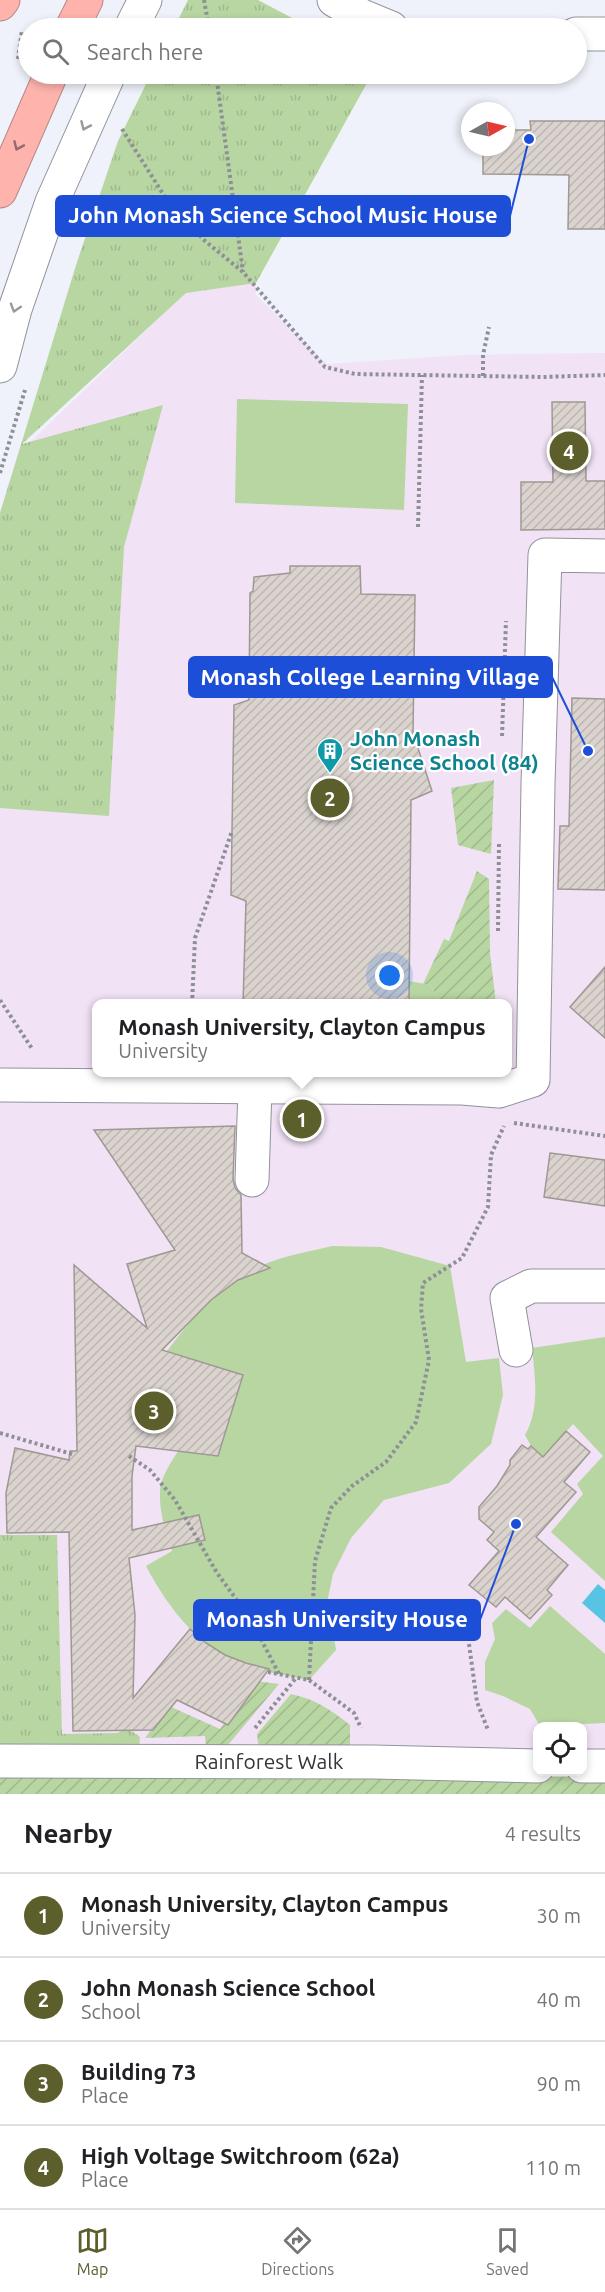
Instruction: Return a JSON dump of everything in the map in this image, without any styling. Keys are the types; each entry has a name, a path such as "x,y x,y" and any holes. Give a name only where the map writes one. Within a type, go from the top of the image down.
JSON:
{"highway":[{"path":"77,18 86,0"},
{"path":"0,191 47,84"}],"street":[{"path":"136,18 145,0"},
{"path":"334,0 367,18"},
{"path":"587,34 605,34"},
{"path":"0,366 15,309 52,202 105,84"},
{"path":"0,1085 462,1088 499,1091 533,1080 537,784 545,555 605,556"},
{"path":"252,1180 255,1088"},
{"path":"516,1350 507,1298 531,1286 605,1286"},
{"name":"Rainforest Walk","path":"0,1761 374,1762 533,1766"},
{"path":"587,1766 605,1766"}],"path":[{"path":"204,0 207,18"},
{"path":"9,8 18,61"},
{"path":"217,84 243,272"},
{"path":"119,124 170,205 205,241 243,272 325,367 355,374 605,375"},
{"path":"483,376 483,355 489,327"},
{"path":"418,527 422,375"},
{"path":"192,999 195,938 232,831"},
{"path":"0,1000 37,1056"},
{"path":"309,1680 315,1561 331,1508 352,1486 386,1462 416,1422 429,1360 421,1309 423,1282 462,1258 488,1207 491,1155 506,1122 605,1136"},
{"path":"0,1433 72,1454"},
{"path":"129,1456 150,1470 175,1500 217,1573 250,1618 279,1674"},
{"path":"469,1644 477,1701 488,1726 489,1765"},
{"path":"268,1672 309,1680 354,1713 374,1762"},
{"path":"227,1762 296,1678"}],"shaded area":[{"path":"256,283 256,295 327,364 463,355 605,353 605,1794 0,1794 0,512 18,454 185,293"}],"green space":[{"path":"188,0 258,0 292,18 179,18"},
{"path":"146,84 366,84 256,283 186,293 22,444 163,405 124,547 109,816 0,808 0,513 77,262 118,141"},
{"path":"237,399 408,404 404,510 235,503"},
{"path":"494,780 491,854 458,845 451,788"},
{"path":"477,871 489,879 490,953 496,999 439,999 430,985 423,984 444,939 449,941"},
{"path":"409,981 430,985 439,999 409,999"},
{"path":"332,1246 381,1247 450,1266 466,1362 499,1358 503,1395 491,1444 449,1483 384,1500 351,1538 333,1574 328,1598 336,1650 309,1680 268,1672 269,1669 230,1657 212,1647 189,1627 169,1604 146,1566 172,1551 163,1522 160,1500 163,1479 170,1464 194,1431 242,1375 167,1351 201,1310 241,1277 280,1259"},
{"path":"605,1337 605,1581 551,1532 583,1494 577,1484 603,1456 573,1424 543,1457 531,1446 525,1435 535,1404 532,1348"},
{"path":"0,1535 57,1535 62,1734 118,1733 126,1727 140,1737 139,1749 0,1748"},
{"path":"550,1606 605,1654 605,1723 538,1722 530,1709 485,1690 485,1662 495,1639 492,1623 506,1609 530,1628"},
{"path":"256,1681 279,1684 227,1746 206,1747 205,1736 145,1738 169,1706 220,1729"},
{"path":"291,1694 322,1706 350,1725 350,1752 259,1752 257,1734"},
{"path":"0,1775 605,1777 605,1794 0,1794"}],"water":[{"path":"598,1584 605,1590 605,1623 582,1603"}],"building":[{"path":"530,121 605,121 605,229 568,229 569,175 483,174 483,156 515,156 515,130 531,130"},
{"path":"552,402 585,402 586,481 605,481 605,529 521,530 521,482 553,482"},
{"name":"John Monash Science School (84)","path":"290,566 360,566 361,594 415,595 413,733 432,791 411,800 409,999 243,999 246,901 231,895 234,705 249,700 250,593 253,591 254,577 290,573"},
{"path":"572,698 605,699 605,890 558,889 560,826 569,826"},
{"path":"605,967 605,1038 570,1007"},
{"path":"235,1126 233,1179 235,1188 241,1195 242,1253 270,1268 238,1280 211,1300 162,1350 243,1375 218,1456 136,1446 132,1476 132,1530 199,1515 205,1540 129,1558 135,1615 133,1698 190,1629 225,1655 269,1669 228,1725 177,1700 153,1730 73,1731 69,1532 7,1533 6,1493 15,1448 69,1460 70,1451 77,1451 74,1265 147,1328 127,1264 175,1250 94,1130"},
{"path":"550,1153 605,1160 605,1206 544,1197"},
{"path":"566,1431 590,1452 564,1482 576,1492 536,1537 568,1565 547,1590 552,1595 530,1619 505,1597 496,1607 469,1585 499,1551 487,1540 494,1532 479,1519 479,1507 497,1486 510,1465 510,1460 522,1445 528,1449 531,1446 543,1457"}],"place":[{"name":"John Monash Science School Music House","path":"529,139"},
{"name":"High Voltage Switchroom (62a)","path":"569,451"},
{"name":"Monash College Learning Village","path":"588,751"},
{"name":"John Monash Science School (84)","path":"330,774"},
{"name":"John Monash Science School","path":"330,798"},
{"name":"Monash University, Clayton Campus","path":"302,1119"},
{"name":"Building 73","path":"154,1411"},
{"name":"Monash University House","path":"516,1524"}]}
